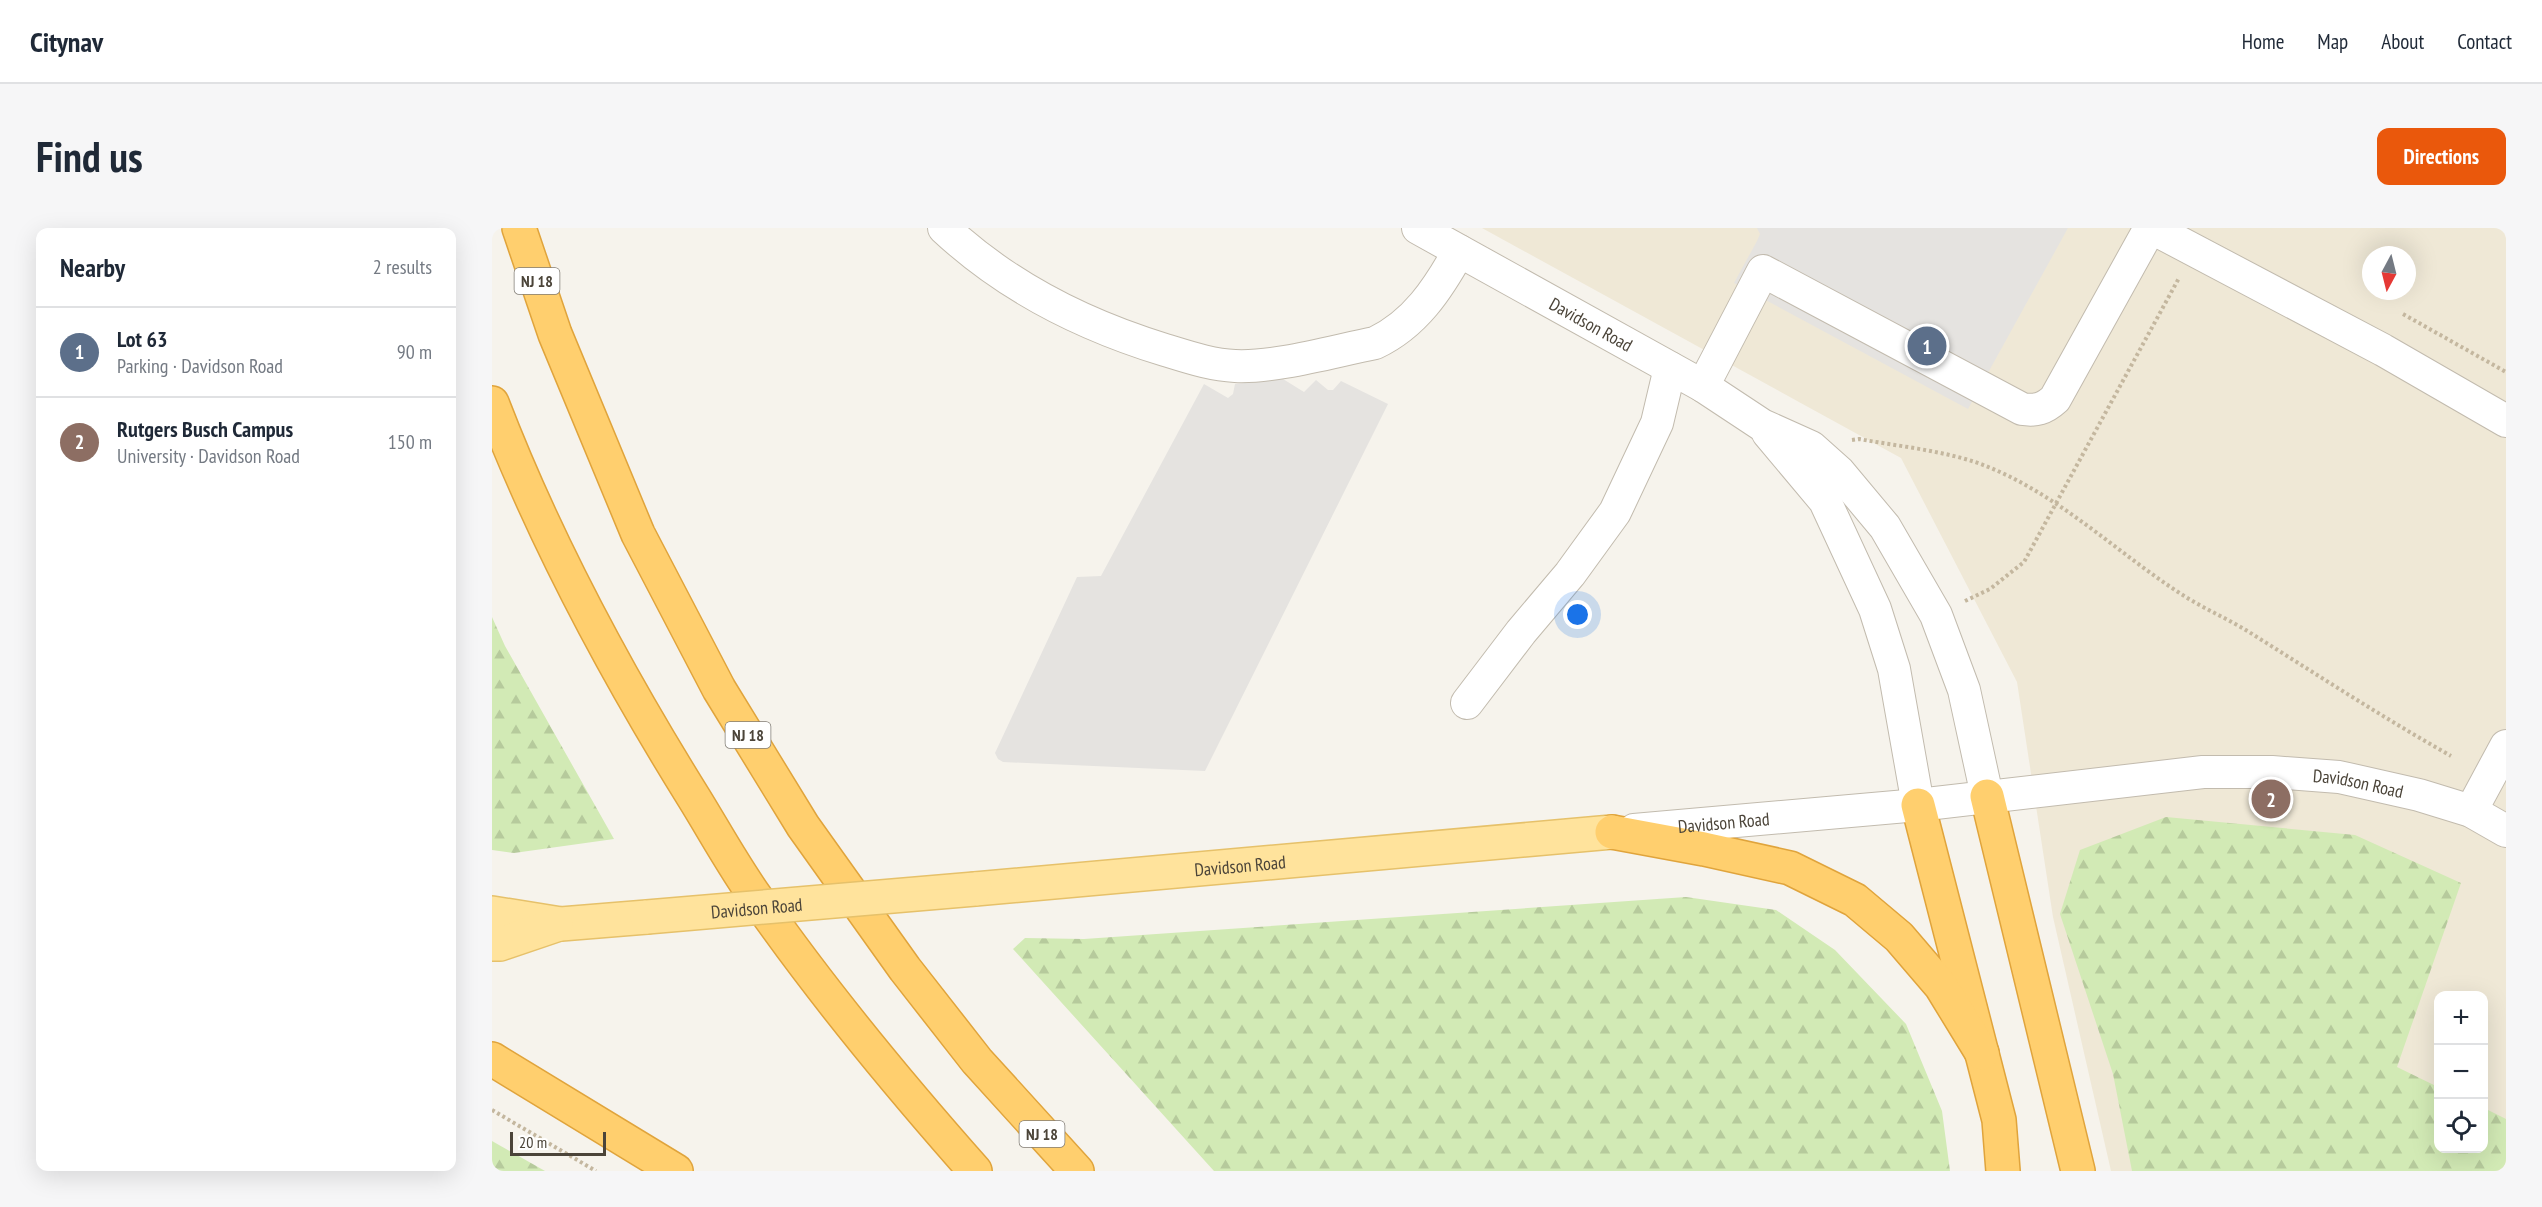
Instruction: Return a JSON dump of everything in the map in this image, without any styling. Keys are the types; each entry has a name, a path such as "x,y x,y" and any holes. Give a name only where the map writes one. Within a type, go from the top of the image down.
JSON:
{"highway":[{"name":"NJ 18","path":"519,228 555,334 638,534 720,689 803,825 844,886 940,1015 1077,1171"},
{"path":"492,403 549,538 638,708 756,898 855,1031 907,1095 975,1171"},
{"path":"1987,796 2078,1171"},
{"path":"1918,805 1999,1120 2003,1171"},
{"path":"1612,832 1790,868 1855,900 1899,937 1941,986 1982,1053"},
{"path":"492,1059 676,1171"},
{"path":"1009,1095 1100,1171"}],"main road":[{"name":"Davidson Road","path":"492,914 561,924 1612,832"},
{"name":"Davidson Road","path":"492,944 501,944 561,924"}],"street":[{"path":"944,228 965,248 1026,290 1070,315 1119,336 1206,363 1236,366 1270,363 1375,343 1392,335 1407,323 1438,289 1459,251"},
{"name":"Davidson Road","path":"1418,228 1703,386 1762,425 1811,447 1839,472 1885,528 1936,615 1964,690 1987,796"},
{"path":"1703,386 1762,271 2022,409 2034,411 2046,407 2055,399 2151,228 2383,350 2506,421"},
{"path":"1467,703 1521,632 1570,574 1615,512 1657,423 1670,368"},
{"name":"Davidson Road","path":"1762,425 1825,501 1875,609 1894,669 1918,805"},
{"path":"2471,811 2506,747"},
{"name":"Davidson Road","path":"1612,832 1918,805 2204,772 2272,772 2339,777 2419,795 2471,811 2506,831"}],"path":[{"path":"1959,604 1990,589 2024,562 2194,249"},
{"path":"2403,314 2506,372"},
{"path":"1842,442 1859,439 1975,462 2007,476 2055,504 2189,599 2247,631 2373,711 2451,756"},
{"path":"492,1110 596,1171"}],"shaded area":[{"path":"1482,228 2506,228 2506,1171 2111,1171 2053,917 2017,682 1901,458"},
{"path":"1757,228 2068,228 1968,409 1734,283 1760,234"},
{"path":"1283,379 1304,392 1316,380 1328,390 1333,390 1341,381 1388,404 1205,771 1003,762 998,759 995,753 1077,577 1101,576 1204,384 1228,398 1233,394 1235,384"}],"green space":[{"path":"492,617 505,646 614,839 514,853 492,850"},
{"path":"2166,817 2355,835 2461,883 2397,1067 2434,1085 2434,1153 2488,1153 2488,1110 2506,1119 2506,1171 2132,1171 2113,1074 2060,914 2080,850"},
{"path":"1686,897 1776,910 1835,950 1906,1024 1942,1111 1950,1171 1214,1171 1013,949 1025,938 1084,939"},
{"path":"492,1141 545,1171 492,1171"}],"place":[{"name":"Lot 63","path":"1927,346"},
{"name":"Rutgers Busch Campus","path":"2271,799"}]}
